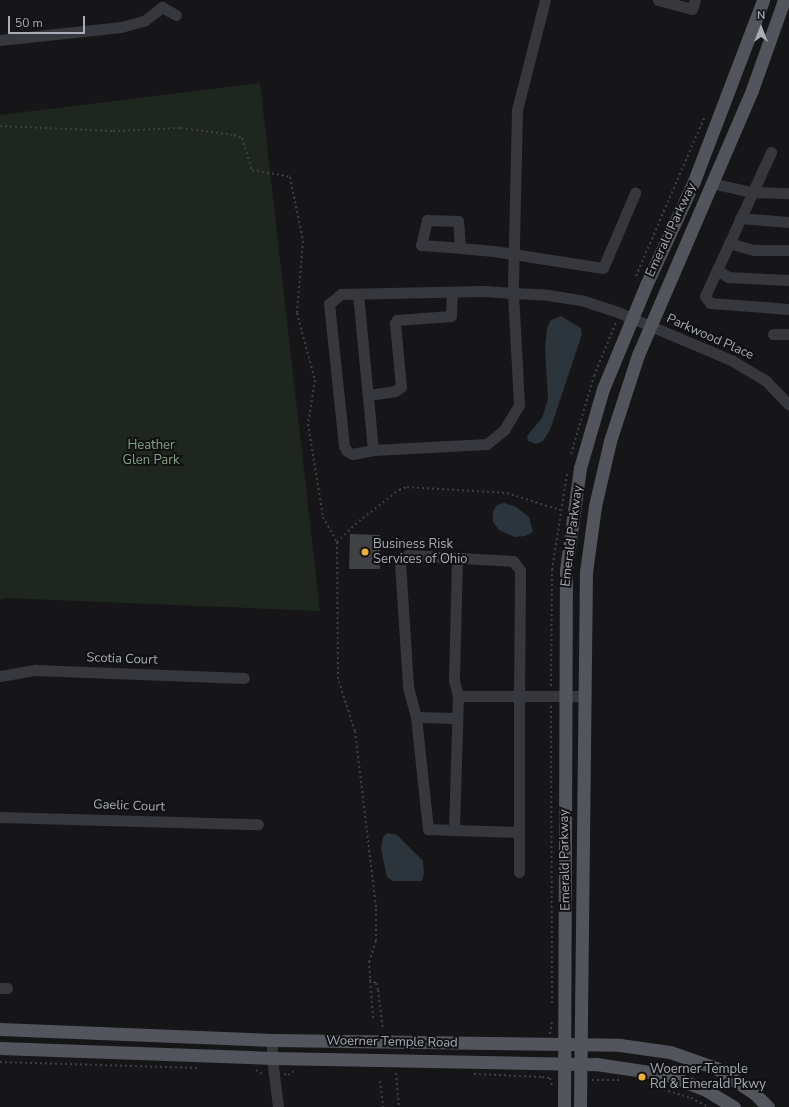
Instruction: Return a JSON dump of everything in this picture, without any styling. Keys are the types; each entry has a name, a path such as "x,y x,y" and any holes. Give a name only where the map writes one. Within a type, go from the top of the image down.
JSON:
{"main road":[{"name":"Emerald Parkway","path":"564,1107 563,696 566,570 579,474 604,389 632,318 694,181 763,0"},
{"name":"Emerald Parkway","path":"580,1107 586,572 592,522 610,441 650,325 752,90 784,0"},
{"name":"Woerner Temple Road","path":"0,1029 272,1040 620,1045 670,1052 716,1068 754,1093 768,1107"},
{"name":"Woerner Temple Road","path":"0,1048 272,1058 565,1063 618,1066 664,1074 704,1089 734,1107"}],"street":[{"path":"358,294 373,450 487,444 504,430 519,405 513,293 517,110 545,0"},
{"path":"658,0 692,9 695,0"},
{"path":"0,40 121,27 144,22 164,3 176,15"},
{"path":"771,152 706,296 710,303 789,309"},
{"path":"711,183 752,192 789,193"},
{"path":"460,248 603,268 635,193"},
{"path":"740,218 789,222"},
{"path":"729,243 754,250 789,250"},
{"path":"717,270 728,277 789,280"},
{"path":"368,395 395,391 400,387 395,322 397,320 451,316 452,292"},
{"name":"Parkwood Place","path":"373,450 352,454 344,446 329,304 341,294 452,292 513,293 584,300 650,325 751,370 781,394 789,405"},
{"path":"773,334 789,334"},
{"path":"519,832 428,829 416,717 408,688 400,562 408,555 513,561 520,570 519,872"},
{"path":"454,830 458,696 454,680 457,558"},
{"name":"Scotia Court","path":"0,676 35,670 244,678"},
{"path":"458,696 584,696"},
{"path":"416,717 457,718"},
{"name":"Gaelic Court","path":"0,817 258,824"},
{"path":"272,1040 272,1058 278,1107"}],"path":[{"path":"0,126 120,131 181,128 234,134 242,138 252,170 290,177 303,241 297,313 315,380 308,424 323,517 337,542 338,679 355,731 376,907 376,933 369,962 369,980 373,1018"},
{"path":"337,542 359,521 399,490 407,487 507,493 560,510"},
{"path":"369,980 376,983 383,1029"},
{"path":"0,1062 204,1068"},
{"path":"250,1069 257,1070 262,1075 268,1072"},
{"path":"282,1073 288,1075 297,1070"},
{"path":"388,1072 404,1073"},
{"path":"396,1073 399,1107"},
{"path":"472,1074 550,1078 552,1093"},
{"path":"597,1080 622,1080"},
{"path":"380,1081 383,1107"},
{"path":"642,1083 664,1088 708,1107"}],"green space":[{"name":"Heather Glen Park","path":"260,83 320,611 4,598 0,600 0,115"}],"shaded area":[{"path":"561,316 581,328 582,334 550,430 543,441 536,444 528,441 527,436 542,418 548,399 545,348 547,328 551,320"},
{"path":"504,503 516,507 529,517 533,532 525,536 515,537 499,530 493,522 493,511 497,505"},
{"path":"387,833 397,835 423,861 424,873 422,881 393,881 387,877 381,849 383,837"}],"building":[{"name":"Business Risk Services of Ohio","path":"350,534 380,535 380,569 349,569"}],"place":[{"name":"Business Risk Services of Ohio","path":"365,552"},
{"name":"Woerner Temple Rd & Emerald Pkwy","path":"642,1077"}]}
